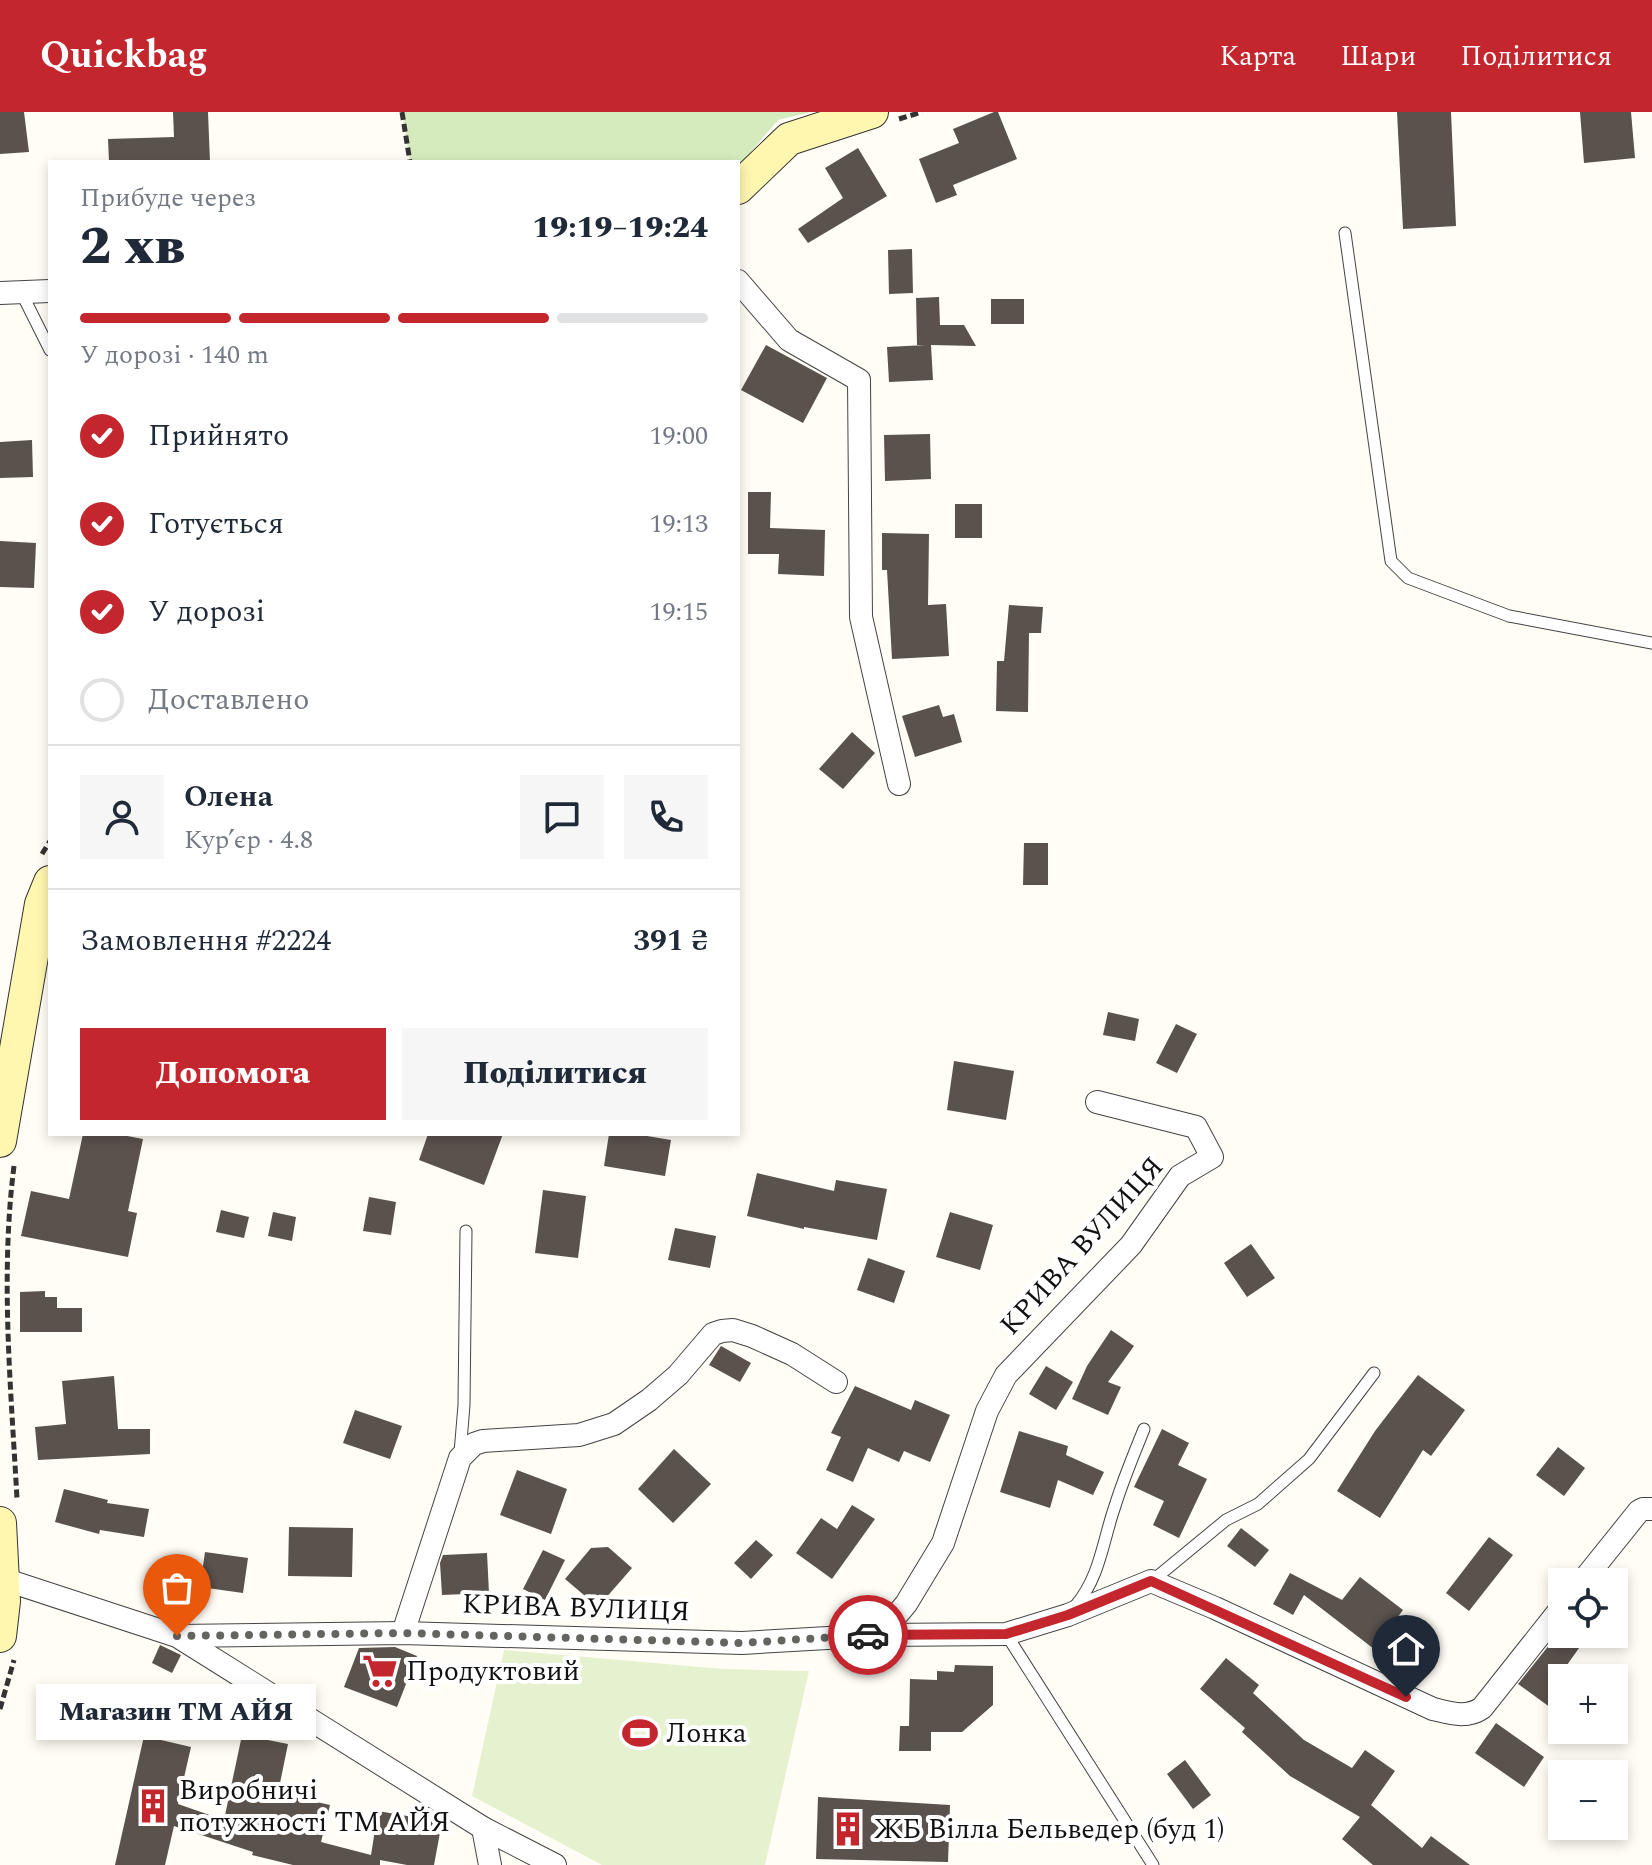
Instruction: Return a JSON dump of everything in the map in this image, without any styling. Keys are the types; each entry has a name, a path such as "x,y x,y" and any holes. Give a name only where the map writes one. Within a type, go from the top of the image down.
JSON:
{"street":[{"path":"741,183 789,139 872,112"},
{"path":"740,283 789,340 859,380 861,617 899,784"},
{"path":"10,292 48,291"},
{"path":"8,1146 41,904 48,887"},
{"name":"КРИВА ВУЛИЦЯ","path":"177,1636 403,1633 742,1643 880,1635 906,1604 943,1543 987,1411 1006,1375 1131,1245 1180,1176 1212,1157 1196,1127 1097,1102"},
{"path":"403,1633 460,1458 474,1444 579,1435 614,1424 649,1400 678,1375 713,1334 722,1331 733,1330 752,1336 792,1354 836,1382"},
{"path":"1593,1568 1639,1511 1652,1509"},
{"path":"7,1648 3,1579 9,1515"},
{"path":"3,1579 177,1636 483,1828 555,1865"},
{"path":"880,1635 1006,1634 1068,1615 1151,1581 1433,1709 1458,1715 1482,1708 1548,1625"},
{"path":"483,1828 490,1865"}],"lane":[{"path":"1345,233 1391,561 1408,578 1509,616 1652,643"},
{"path":"10,292 48,347"},
{"path":"460,1458 465,1391 466,1231"},
{"path":"1151,1581 1226,1520 1258,1504 1309,1459 1374,1373"},
{"path":"1068,1615 1087,1593 1099,1564 1114,1508 1144,1429"},
{"path":"1006,1634 1153,1865"}],"path":[{"path":"402,112 410,160"},
{"path":"8,1146 5,1262 9,1515"},
{"path":"0,1709 7,1648"}],"green space":[{"path":"402,112 811,112 778,120 740,165 740,160 410,160"},
{"name":"Лонка","path":"504,1650 723,1669 809,1671 765,1865 602,1865 472,1796"}],"building":[{"path":"0,112 24,112 29,152 0,154"},
{"path":"173,112 208,112 210,160 109,160 108,139 174,137"},
{"path":"998,112 1017,159 953,185 957,195 936,203 919,159 959,143 953,129"},
{"path":"1397,112 1451,112 1456,226 1403,229"},
{"path":"1580,112 1631,112 1635,158 1584,163"},
{"path":"858,148 887,196 808,243 798,229 843,198 825,168"},
{"path":"912,249 913,293 889,294 888,250"},
{"path":"939,297 940,325 964,325 976,346 931,345 933,380 889,382 887,347 926,345 917,345 916,298"},
{"path":"991,299 1024,299 1024,324 991,324"},
{"path":"766,345 827,378 803,423 741,390"},
{"path":"930,434 931,479 885,481 884,435"},
{"path":"32,440 33,477 0,478 0,442"},
{"path":"748,492 771,492 770,528 825,530 824,576 778,574 779,554 748,554"},
{"path":"955,504 982,504 982,538 955,538"},
{"path":"882,533 929,534 928,605 946,604 949,656 892,659 887,570 882,570"},
{"path":"0,541 36,543 34,588 0,587"},
{"path":"1009,605 1043,607 1041,633 1029,633 1028,712 996,711 997,661 1004,661"},
{"path":"939,705 943,717 954,714 962,742 915,757 902,716"},
{"path":"852,732 875,753 843,789 819,769"},
{"path":"1024,843 1048,843 1048,885 1023,885"},
{"path":"1108,1012 1139,1019 1135,1041 1103,1035"},
{"path":"1176,1024 1197,1034 1177,1073 1156,1063"},
{"path":"954,1061 1014,1071 1006,1120 947,1110"},
{"path":"83,1136 143,1139 128,1211 137,1213 128,1257 21,1236 31,1191 69,1199"},
{"path":"427,1136 502,1136 484,1185 419,1160"},
{"path":"609,1136 647,1136 671,1140 665,1176 604,1166"},
{"path":"757,1173 834,1191 836,1180 887,1189 877,1240 804,1229 747,1216"},
{"path":"543,1190 586,1196 578,1258 535,1253"},
{"path":"369,1197 396,1202 391,1235 363,1231"},
{"path":"221,1210 249,1217 244,1238 216,1232"},
{"path":"273,1212 296,1217 292,1241 268,1236"},
{"path":"950,1212 993,1225 980,1270 936,1257"},
{"path":"675,1228 716,1236 710,1268 668,1260"},
{"path":"1251,1244 1275,1278 1247,1297 1224,1263"},
{"path":"868,1258 905,1271 894,1303 857,1290"},
{"path":"45,1291 45,1297 57,1297 57,1308 82,1308 82,1332 20,1332 20,1292"},
{"path":"1111,1330 1134,1346 1108,1382 1121,1387 1108,1415 1072,1399 1087,1366"},
{"path":"721,1346 751,1363 740,1382 709,1365"},
{"path":"1046,1366 1073,1382 1056,1410 1029,1394"},
{"path":"1418,1375 1465,1410 1431,1456 1423,1450 1380,1518 1337,1491 1375,1431"},
{"path":"114,1376 118,1429 150,1429 150,1454 38,1460 35,1427 66,1424 62,1381"},
{"path":"855,1386 911,1410 915,1400 950,1415 930,1462 904,1451 899,1462 868,1448 853,1482 826,1470 841,1437 831,1433"},
{"path":"355,1410 402,1426 390,1459 343,1443"},
{"path":"1162,1429 1189,1443 1178,1465 1207,1479 1179,1538 1153,1525 1164,1501 1134,1487"},
{"path":"1019,1431 1068,1446 1066,1455 1104,1472 1093,1495 1058,1480 1050,1508 1000,1492"},
{"path":"1558,1447 1585,1468 1564,1496 1536,1475"},
{"path":"674,1449 711,1484 673,1523 638,1489"},
{"path":"517,1470 567,1489 551,1534 500,1515"},
{"path":"64,1489 108,1500 107,1503 149,1509 144,1537 100,1530 99,1534 55,1522"},
{"path":"852,1505 875,1519 832,1579 796,1553 821,1518 837,1529"},
{"path":"289,1527 353,1528 352,1577 288,1576"},
{"path":"1241,1528 1269,1550 1255,1567 1227,1546"},
{"path":"1489,1537 1513,1555 1469,1611 1446,1593"},
{"path":"756,1540 773,1555 751,1579 734,1563"},
{"path":"608,1547 632,1568 598,1607 565,1579 591,1548"},
{"path":"543,1550 565,1560 545,1600 523,1589"},
{"path":"205,1552 248,1558 243,1593 200,1587"},
{"path":"487,1553 489,1593 442,1595 440,1563 443,1555"},
{"path":"1290,1573 1342,1600 1360,1577 1403,1610 1374,1649 1304,1595 1293,1615 1273,1604"},
{"path":"160,1645 181,1655 172,1673 152,1663"},
{"path":"1548,1646 1579,1648 1568,1664 1548,1664 1548,1706 1518,1684"},
{"name":"Продуктовий","path":"395,1647 417,1656 397,1707 344,1687 359,1648"},
{"path":"1226,1658 1259,1685 1253,1693 1304,1740 1352,1768 1365,1750 1395,1771 1371,1805 1422,1848 1431,1836 1470,1865 1373,1865 1342,1839 1360,1817 1290,1776 1242,1732 1245,1728 1200,1689"},
{"path":"955,1665 993,1666 993,1705 962,1732 931,1732 931,1751 899,1751 900,1726 909,1726 910,1679 937,1680 937,1671 954,1672"},
{"path":"1496,1723 1544,1757 1524,1787 1475,1753"},
{"path":"242,1735 288,1744 278,1793 330,1805 321,1842 371,1855 378,1811 442,1822 434,1865 407,1865 380,1860 380,1865 293,1865 252,1855 253,1852 174,1826 165,1865 115,1865 144,1736 191,1747 178,1804 224,1820"},
{"path":"1185,1760 1211,1795 1193,1809 1167,1774"},
{"path":"818,1797 950,1805 948,1862 816,1859"}],"way so far":[{"path":"177,1636 403,1633 742,1643 868,1635"}],"place":[{"name":"Магазин ТМ АЙЯ","path":"177,1636"},
{"name":"Продуктовий","path":"380,1671"},
{"name":"Лонка","path":"640,1733"},
{"name":"Виробничі потужності ТМ АЙЯ","path":"153,1806"},
{"name":"ЖБ Вілла Бельведер (буд 1)","path":"848,1829"}],"route":[{"path":"868,1635 1006,1634 1068,1615 1151,1581 1406,1697"}]}
